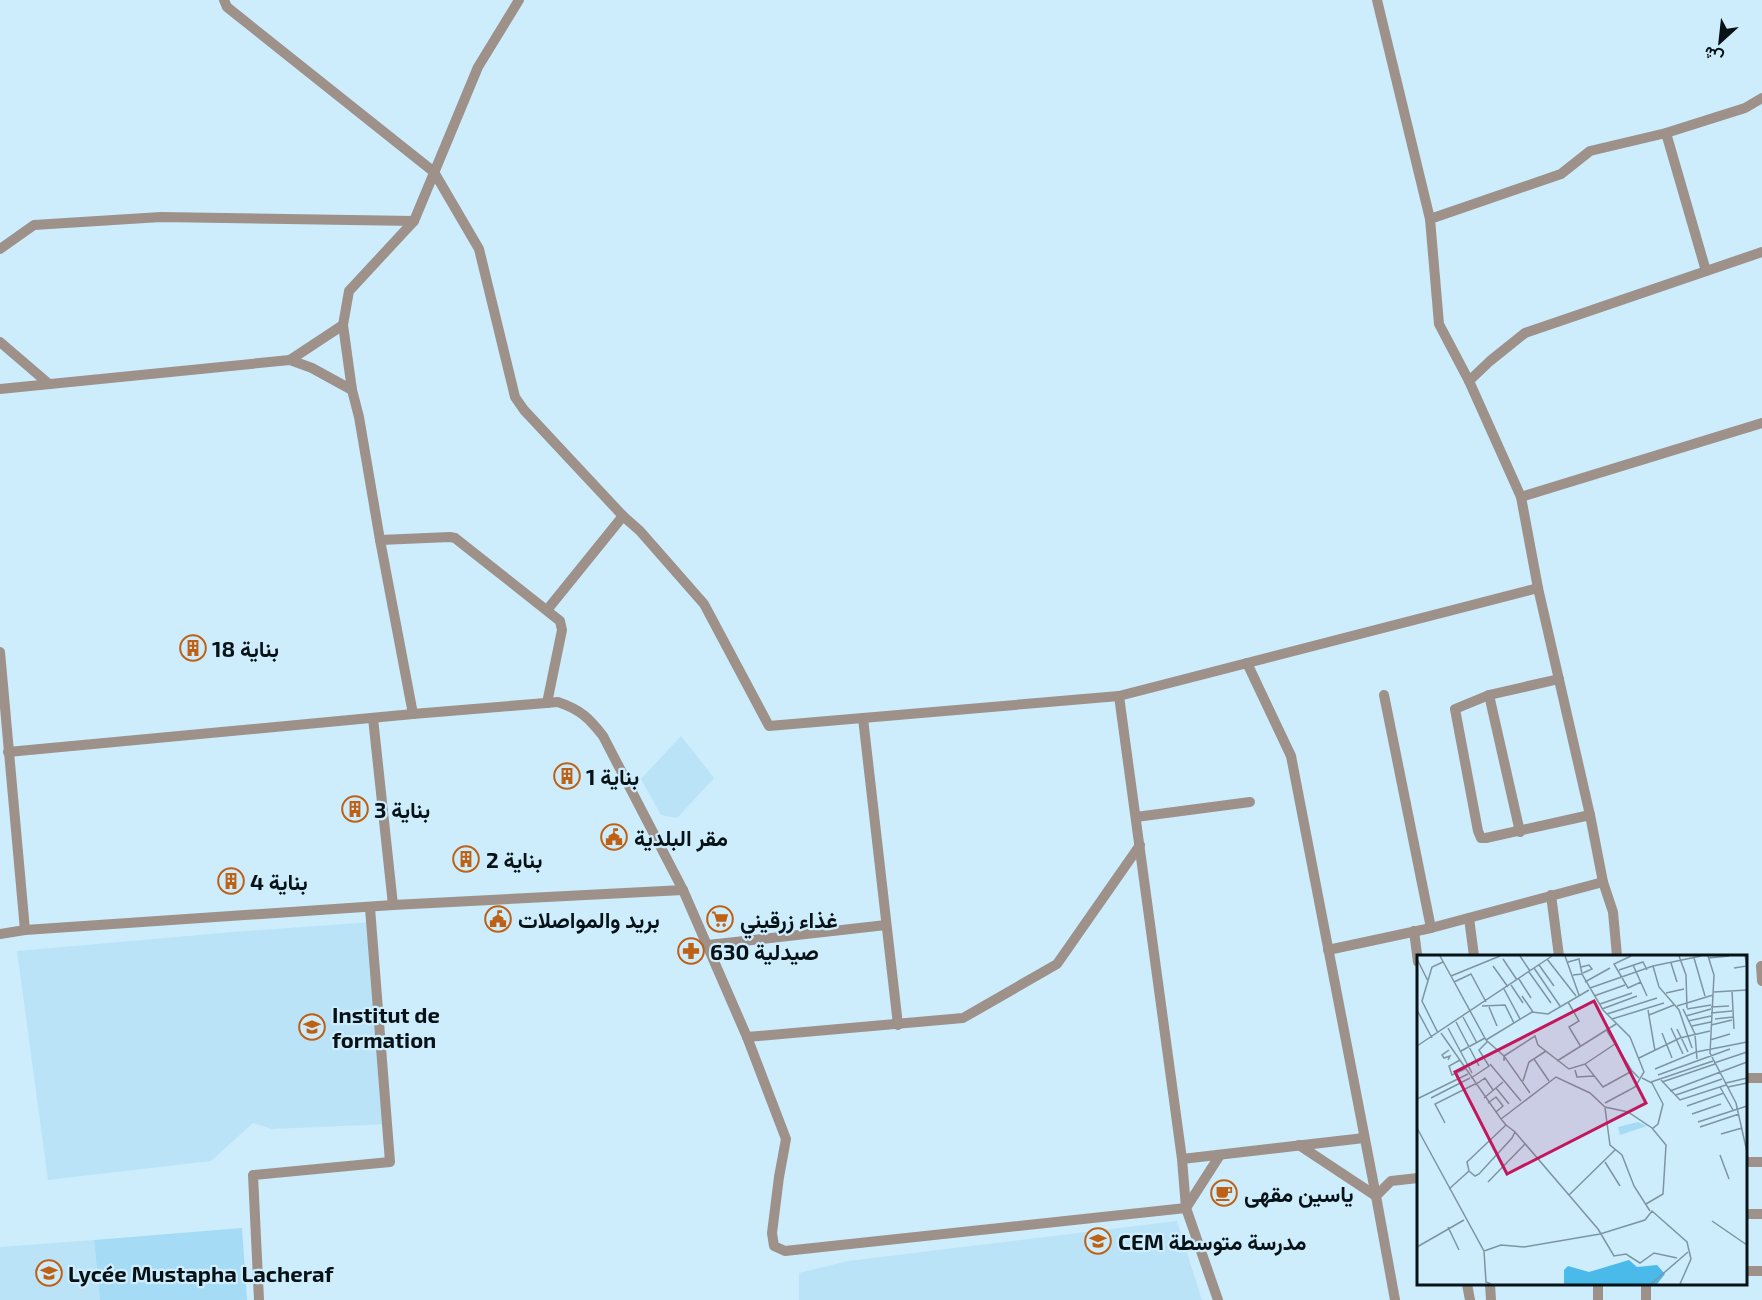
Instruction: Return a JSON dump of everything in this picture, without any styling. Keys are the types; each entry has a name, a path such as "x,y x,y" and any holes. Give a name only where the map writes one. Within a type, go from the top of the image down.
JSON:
{"street":[{"path":"224,0 227,7 434,171 479,249 515,397 524,410 623,516 640,531 704,604 769,726 1119,696 1538,588"},
{"path":"413,714 359,417 352,390 343,325 349,291 414,221 478,67 519,0"},
{"path":"1377,0 1430,219 1439,324 1469,381 1521,497 1538,588 1603,882 1613,912 1617,955"},
{"path":"1430,219 1561,174 1590,151 1666,134 1745,108 1762,98"},
{"path":"1666,134 1706,271"},
{"path":"0,249 34,225 161,217 414,221"},
{"path":"1469,381 1525,333 1762,252"},
{"path":"290,360 343,325"},
{"path":"0,342 49,384"},
{"path":"0,389 290,360 312,368 352,390"},
{"path":"1521,497 1762,423"},
{"path":"547,609 623,516"},
{"path":"380,540 455,538 560,621 563,626 547,703"},
{"path":"0,652 25,930"},
{"path":"1247,663 1291,756 1395,1300"},
{"path":"1559,679 1489,695 1455,709 1478,831 1481,838 1486,838 1590,816"},
{"path":"1384,695 1431,928"},
{"path":"1489,695 1520,832"},
{"path":"1119,696 1182,1160 1186,1208 1218,1300"},
{"path":"8,752 558,702 574,708 588,717 603,736 683,890 747,1037 786,1139 772,1233 774,1246 785,1251 1186,1208"},
{"path":"373,718 393,906"},
{"path":"863,718 898,1025"},
{"path":"1136,817 1250,802"},
{"path":"747,1037 963,1018 1057,964 1140,845"},
{"path":"1328,950 1431,928 1603,882"},
{"path":"0,934 25,930 393,906 683,890"},
{"path":"1551,895 1559,955"},
{"path":"259,1300 253,1175 390,1162 370,908"},
{"path":"1469,918 1474,955"},
{"path":"708,945 886,925"},
{"path":"1414,931 1418,955"},
{"path":"1761,966 1762,981"},
{"path":"1182,1160 1364,1138"},
{"path":"1299,1145 1376,1196"},
{"path":"1186,1208 1220,1155"},
{"path":"1376,1196 1391,1181 1417,1178"},
{"path":"1467,1285 1470,1300"},
{"path":"1490,1285 1491,1300"}],"shaded area":[{"path":"681,736 714,778 677,818 661,815 641,779"},
{"path":"372,922 388,1124 272,1129 253,1123 211,1161 48,1180 17,951"},
{"name":"CEM مدرسة متوسطة","path":"1177,1221 1202,1300 799,1300 799,1273 848,1261"},
{"path":"242,1228 247,1300 100,1300 94,1240"},
{"name":"Lycée Mustapha Lacheraf","path":"94,1240 100,1300 0,1300 0,1247"}],"place":[{"name":"بناية 18","path":"193,648"},
{"name":"بناية 1","path":"567,776"},
{"name":"بناية 3","path":"355,809"},
{"name":"مقر البلدية","path":"614,837"},
{"name":"بناية 2","path":"466,859"},
{"name":"بناية 4","path":"231,881"},
{"name":"بريد والمواصلات","path":"498,919"},
{"name":"غذاء زرقيني","path":"720,919"},
{"name":"صيدلية 630","path":"691,951"},
{"name":"Institut de formation","path":"312,1027"},
{"name":"ياسين مقهى","path":"1224,1193"},
{"name":"CEM مدرسة متوسطة","path":"1098,1241"},
{"name":"Lycée Mustapha Lacheraf","path":"49,1273"}]}
